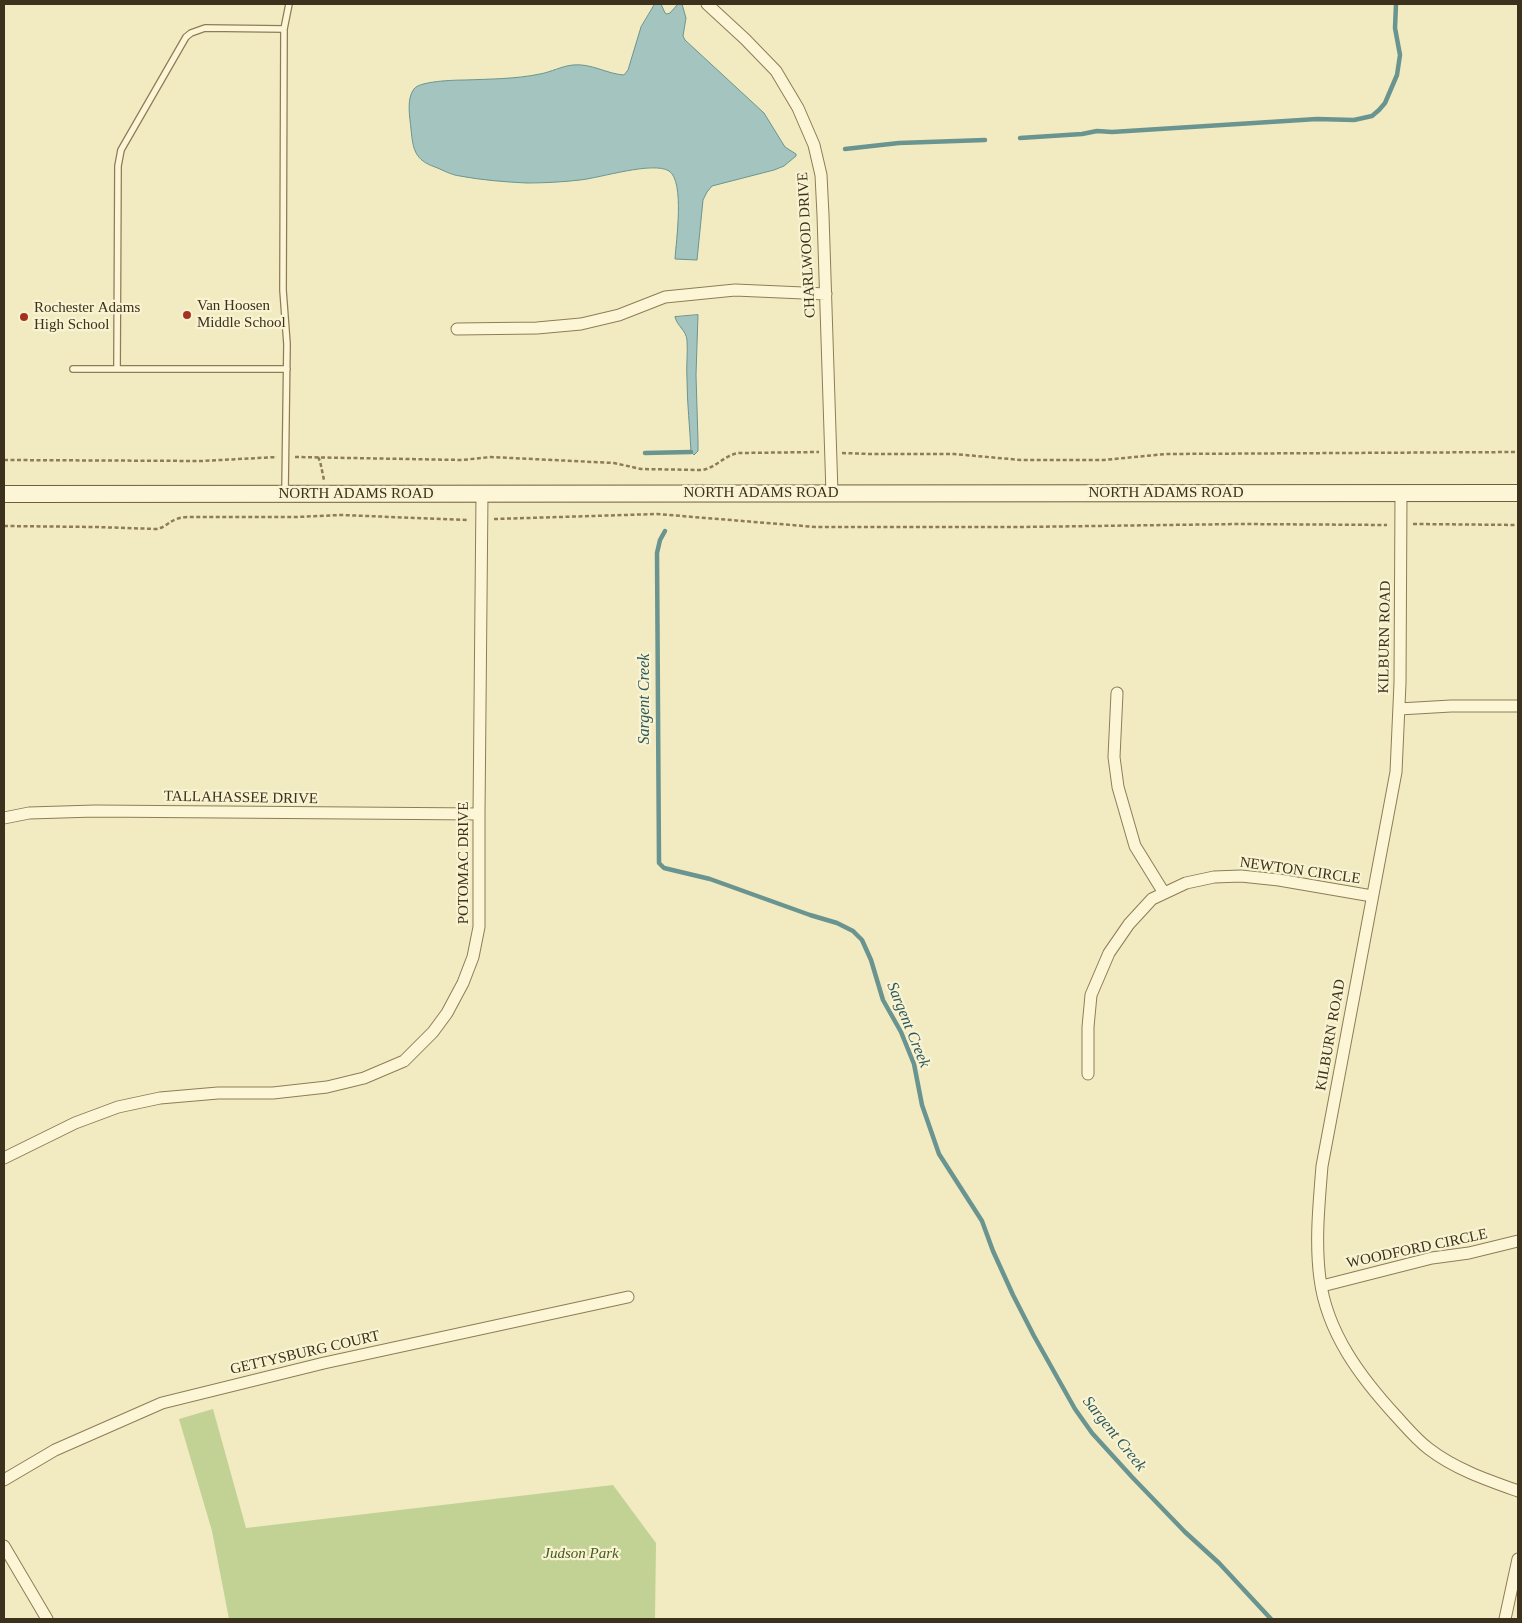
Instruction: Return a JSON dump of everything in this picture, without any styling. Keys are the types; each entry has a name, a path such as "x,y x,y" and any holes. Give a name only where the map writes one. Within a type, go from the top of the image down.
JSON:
{"main road":[{"name":"NORTH ADAMS ROAD","path":"4,494 1518,493"}],"street":[{"name":"CHARLWOOD DRIVE","path":"707,4 776,71 798,108 814,145 821,185 832,493"},
{"path":"457,329 537,328 581,324 619,315 665,297 735,290 826,294"},
{"name":"POTOMAC DRIVE","path":"4,1158 75,1123 118,1107 160,1098 218,1093 273,1093 327,1087 364,1078 404,1061 433,1032 447,1013 463,983 473,957 479,927 482,494"},
{"name":"KILBURN ROAD","path":"1401,494 1399,710 1396,772 1322,1166 1318,1212 1318,1247 1322,1286 1328,1313 1342,1345 1373,1391 1410,1432 1444,1459 1474,1474 1518,1491"},
{"path":"1117,693 1114,757 1118,787 1135,846 1164,893"},
{"path":"1399,710 1451,706 1518,706"},
{"name":"TALLAHASSEE DRIVE","path":"4,818 29,813 95,811 479,814"},
{"name":"NEWTON CIRCLE","path":"1088,1074 1088,1027 1091,996 1109,953 1129,924 1152,899 1186,883 1214,877 1241,876 1279,880 1372,896"},
{"name":"WOODFORD CIRCLE","path":"1322,1286 1432,1258 1469,1253 1518,1241"},
{"name":"GETTYSBURG COURT","path":"4,1480 55,1450 162,1403 324,1364 628,1297"},
{"path":"4,1546 47,1619"},
{"path":"1505,1619 1518,1559"}],"lane":[{"path":"285,494 287,370 283,290 284,29 289,4"},
{"path":"117,369 118,166 121,150 186,38 191,33 206,28 284,29"},
{"path":"73,368 287,370"}],"path":[{"path":"302,458 462,460 491,457 614,463 641,469 702,470 711,467 732,454 820,452"},
{"path":"844,453 954,454 1032,460 1114,459 1166,454 1518,452"},
{"path":"4,460 202,460 258,459 271,456"},
{"path":"318,457 324,473"},
{"path":"504,518 657,514 816,527 1240,524 1388,525"},
{"path":"4,526 156,530 176,518 187,517 341,516 465,520"},
{"path":"1413,524 1518,525"}],"green space":[{"name":"Judson Park","path":"213,1409 246,1528 613,1485 656,1543 655,1619 229,1619 212,1531 179,1419"}],"water":[{"path":"655,4 661,4 667,14 678,4 682,4 686,18 683,36 685,40 764,113 785,147 796,154 784,166 774,170 712,186 703,200 697,260 675,259 678,199 674,177 669,171 661,168 651,168 574,181 510,182 453,175 428,164 416,153 409,109 410,98 417,86 438,81 531,76 573,65 586,66 624,75 628,70 641,27"},
{"path":"698,315 696,375 698,451 694,455 691,452 688,406 687,340 675,317"}],"waterway":[{"path":"1020,138 1082,134 1097,131 1112,132 1317,119 1354,120 1372,116 1385,103 1397,75 1400,55 1395,28 1396,4"},
{"path":"845,149 899,143 985,140"},
{"path":"645,453 691,452"},
{"name":"Sargent Creek","path":"665,531 660,540 657,553 659,863 664,868 710,879 837,923 853,931 862,940 871,960 883,1000 901,1032 914,1064 922,1105 939,1154 982,1221 1013,1295 1075,1409 1092,1433 1132,1477 1185,1532 1219,1563 1271,1619"}],"place":[{"name":"Van Hoosen Middle School","path":"187,315"},
{"name":"Rochester Adams High School","path":"24,317"}]}
